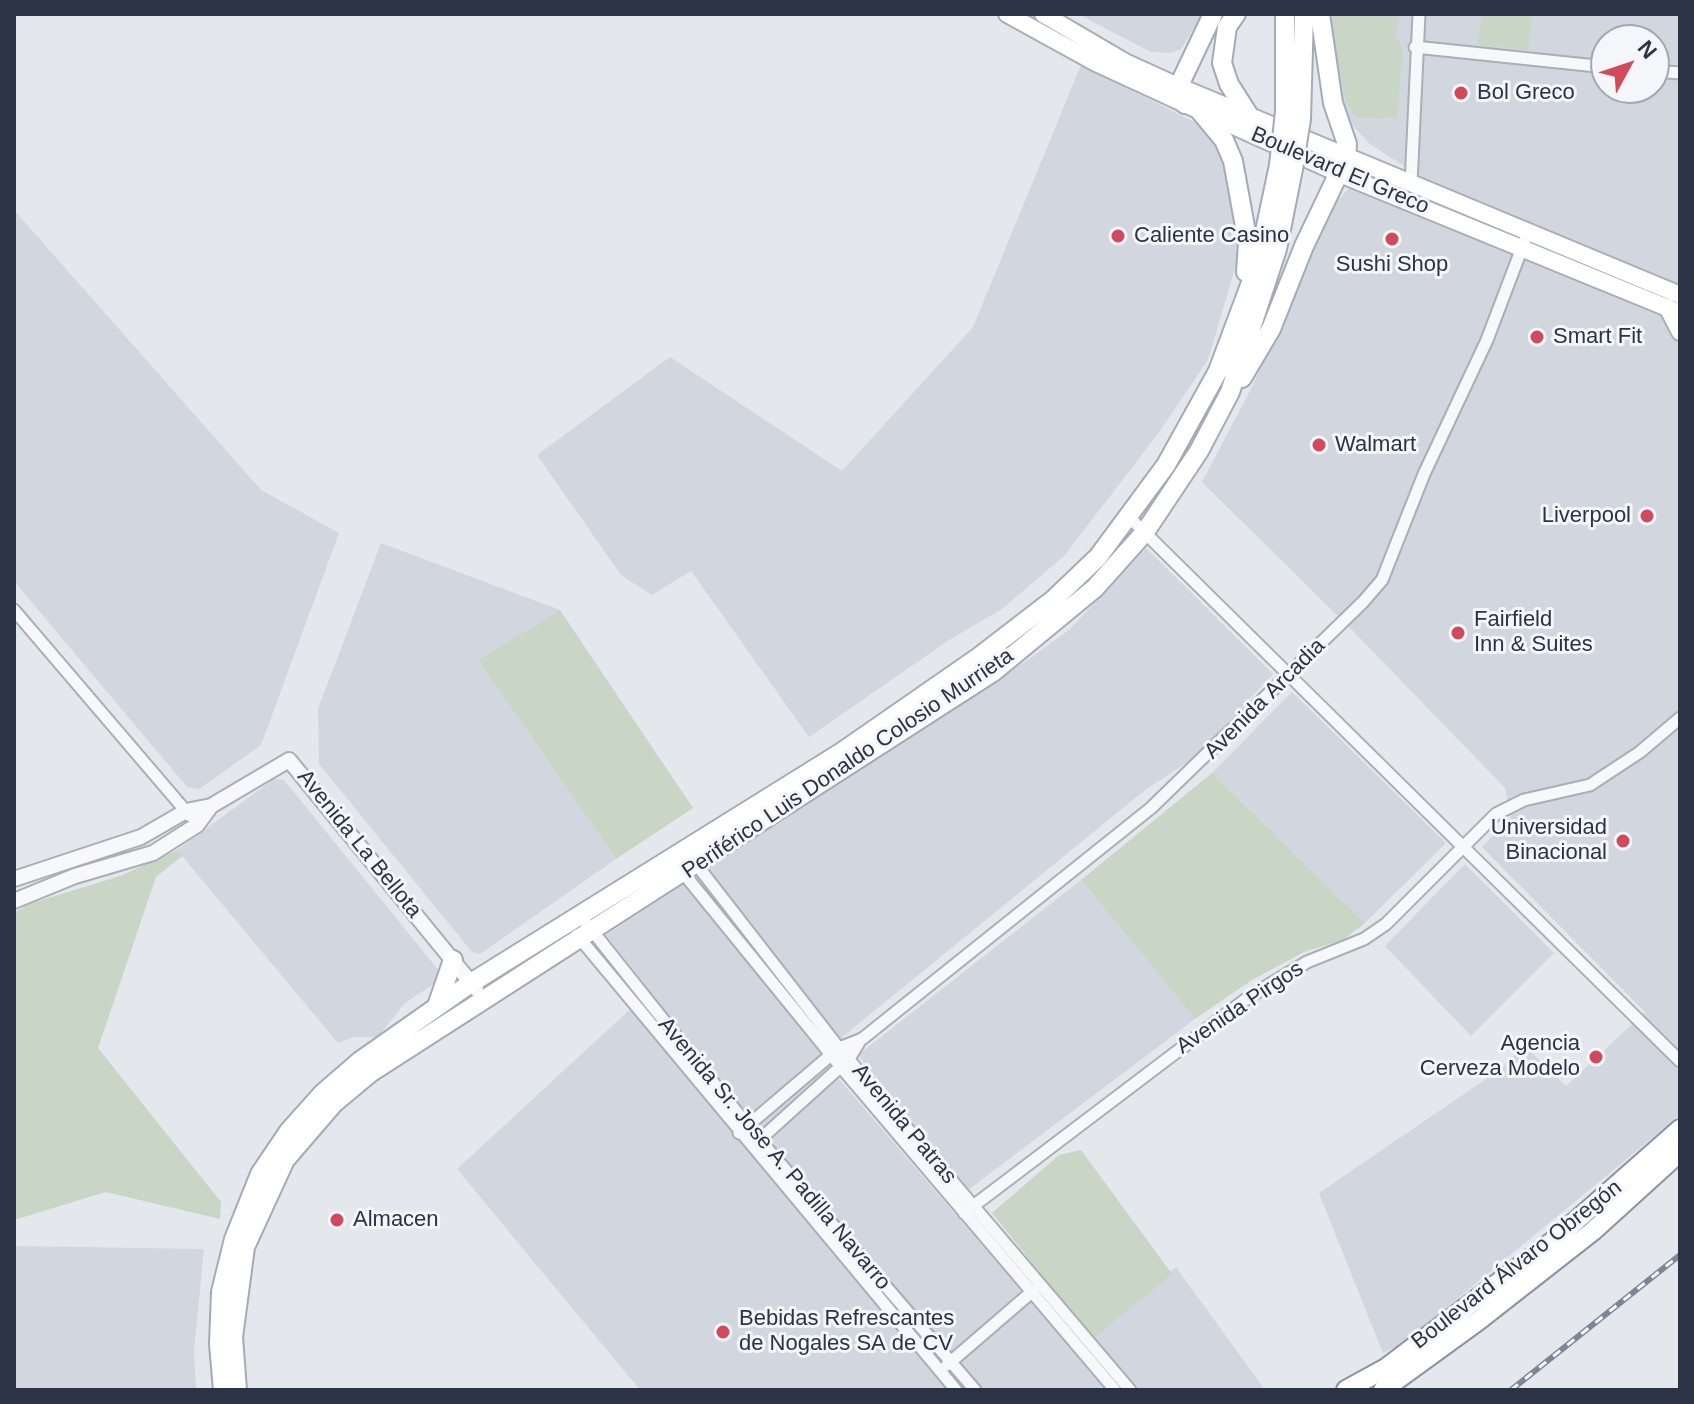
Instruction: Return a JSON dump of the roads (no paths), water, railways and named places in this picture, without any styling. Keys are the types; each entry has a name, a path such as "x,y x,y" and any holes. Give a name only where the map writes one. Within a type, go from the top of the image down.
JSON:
{"main road":[{"name":"Boulevard El Greco","path":"1007,14 1096,63 1524,240 1680,295"},
{"name":"Boulevard El Greco","path":"1043,14 1188,101 1248,114 1343,166 1411,184 1673,310"},
{"path":"1213,14 1188,101 1224,140 1233,161 1248,243 1234,329"},
{"path":"1236,14 1227,27 1222,63 1229,84 1248,114"},
{"name":"Periférico Luis Donaldo Colosio Murrieta","path":"223,1390 219,1344 221,1292 234,1239 260,1174 289,1131 323,1093 360,1061 471,983 573,918 685,862 993,672 1095,588 1145,532 1199,451 1230,392 1277,249 1304,14"},
{"path":"1230,392 1266,339 1304,246 1343,166 1347,144 1333,103 1320,14"},
{"name":"Periférico Luis Donaldo Colosio Murrieta","path":"1283,15 1293,116"},
{"name":"Periférico Luis Donaldo Colosio Murrieta","path":"237,1390 233,1337 242,1256 256,1218 285,1160 334,1103 370,1073 585,935 979,657 1053,600 1098,557 1130,518 1166,465 1213,380 1258,264 1286,167"},
{"path":"1673,310 1680,332"},
{"path":"436,1008 453,960"},
{"name":"Boulevard Álvaro Obregón","path":"1346,1390 1386,1368 1553,1241 1680,1129"},
{"name":"Boulevard Álvaro Obregón","path":"1383,1390 1593,1231 1680,1152"}],"street":[{"path":"1411,184 1415,42 1419,14"},
{"path":"1415,42 1590,65"},
{"name":"Avenida Arcadia","path":"743,1129 835,1052 862,1039 1151,808 1382,580 1424,474 1487,340 1524,240"},
{"path":"1130,518 1680,1061"},
{"path":"14,610 197,825"},
{"name":"Avenida Pirgos","path":"969,1210 1249,997 1307,962 1364,939 1386,924 1462,845 1510,805 1590,785 1640,752 1680,718"},
{"name":"Avenida La Bellota","path":"211,806 289,760 483,999"},
{"path":"14,879 122,845 186,811 211,806"},
{"path":"14,901 75,876 153,853 197,825 211,806"},
{"name":"Avenida Patras","path":"685,862 835,1052 1036,1289 1115,1390"},
{"name":"Avenida Sr. Jose A. Padilla Navarro","path":"573,918 956,1390"},
{"name":"Avenida Arcadia","path":"755,1144 845,1063 862,1039"},
{"name":"Avenida Sr. Jose A. Padilla Navarro","path":"755,1144 975,1390"},
{"path":"940,1371 1036,1289"},
{"name":"Avenida Patras","path":"1036,1289 1130,1390"}],"railway":[{"path":"1511,1390 1680,1255"}],"place":[{"name":"Bol Greco","path":"1461,93"},
{"name":"Caliente Casino","path":"1118,236"},
{"name":"Sushi Shop","path":"1392,239"},
{"name":"Smart Fit","path":"1537,337"},
{"name":"Walmart","path":"1319,445"},
{"name":"Liverpool","path":"1647,516"},
{"name":"Fairfield Inn & Suites","path":"1458,633"},
{"name":"Universidad Binacional","path":"1623,841"},
{"name":"Agencia Cerveza Modelo","path":"1596,1057"},
{"name":"Almacen","path":"337,1220"},
{"name":"Bebidas Refrescantes de Nogales SA de CV","path":"723,1332"}]}
